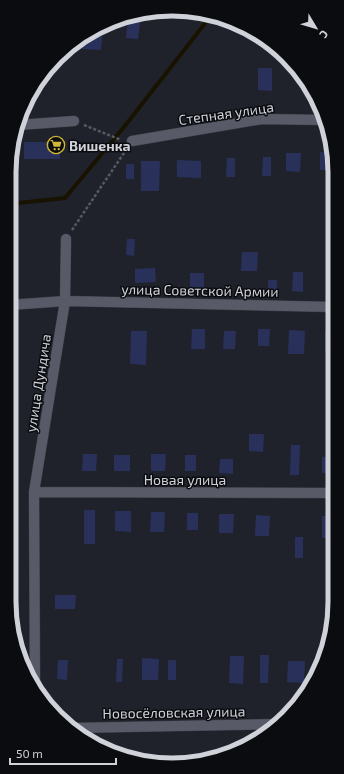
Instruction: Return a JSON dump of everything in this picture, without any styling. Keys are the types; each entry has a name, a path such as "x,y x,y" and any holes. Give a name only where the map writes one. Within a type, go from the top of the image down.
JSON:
{"street":[{"name":"Степная улица","path":"127,141 262,119 319,120"},
{"path":"23,125 74,121"},
{"name":"улица Дундича","path":"35,676 34,492 65,301 66,239"},
{"path":"16,304 65,301"},
{"name":"улица Советской Армии","path":"65,301 328,307"},
{"name":"Новая улица","path":"34,492 328,493"},
{"name":"Новосёловская улица","path":"79,728 269,724"}],"path":[{"path":"66,239 127,141 74,121"}],"building":[{"path":"140,19 138,39 126,38 128,22"},
{"path":"103,32 101,50 82,49 82,44"},
{"path":"258,68 272,68 272,91 258,90"},
{"path":"24,142 60,142 60,159 24,159"},
{"path":"320,152 327,153 328,170 320,170"},
{"path":"286,153 301,153 300,172 286,171"},
{"path":"263,157 271,157 271,176 262,176"},
{"path":"227,158 235,158 235,177 226,177"},
{"path":"177,160 201,161 201,178 177,177"},
{"path":"141,161 160,161 159,191 141,191"},
{"path":"126,164 134,164 134,179 126,179"},
{"path":"127,239 135,239 134,256 126,255"},
{"path":"242,252 258,252 257,271 241,271"},
{"path":"155,268 156,282 135,283 135,269"},
{"path":"293,272 303,272 303,292 292,291"},
{"path":"190,273 204,273 204,289 190,289"},
{"path":"268,280 277,280 277,292 268,292"},
{"path":"192,329 205,329 205,349 191,349"},
{"path":"258,329 270,329 269,346 258,346"},
{"path":"289,330 305,331 304,354 288,354"},
{"path":"131,331 147,331 146,365 130,364"},
{"path":"224,331 236,331 235,349 223,349"},
{"path":"325,333 328,333 328,352 325,352"},
{"path":"249,434 264,434 263,452 249,451"},
{"path":"291,445 300,445 299,475 290,475"},
{"path":"83,454 97,454 96,471 82,471"},
{"path":"151,454 166,454 165,471 151,471"},
{"path":"114,455 130,455 130,471 114,471"},
{"path":"185,455 196,455 196,471 185,471"},
{"path":"16,457 17,457 16,478"},
{"path":"322,457 328,457 328,473 322,473"},
{"path":"220,459 233,459 233,474 219,473"},
{"path":"84,510 95,510 95,544 84,544"},
{"path":"115,511 131,511 131,532 115,531"},
{"path":"151,512 165,512 164,532 150,532"},
{"path":"187,513 198,513 198,530 187,530"},
{"path":"219,514 234,514 233,533 219,533"},
{"path":"256,515 270,516 269,536 255,536"},
{"path":"322,516 328,516 328,538 322,538"},
{"path":"295,537 303,537 303,558 295,558"},
{"path":"55,595 76,595 75,609 55,609"},
{"path":"260,655 269,655 268,683 260,683"},
{"path":"230,656 244,656 243,684 229,683"},
{"path":"142,658 159,659 158,680 142,680"},
{"path":"117,659 123,659 122,682 116,682"},
{"path":"58,660 68,660 67,680 57,679"},
{"path":"168,660 176,660 176,680 168,680"},
{"path":"288,661 305,661 304,683 287,682"}],"waterway":[{"path":"16,203 65,198 124,127 208,20"}],"place":[{"name":"Вишенка","path":"56,145"}]}
